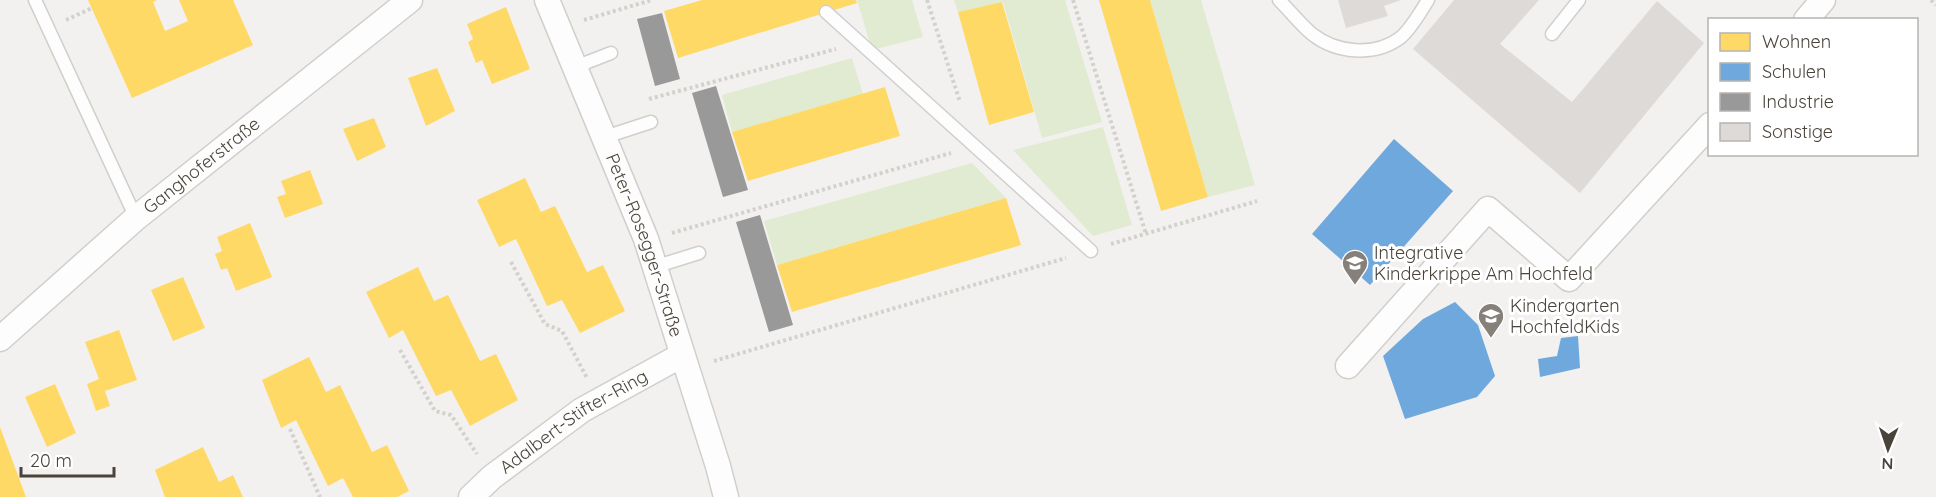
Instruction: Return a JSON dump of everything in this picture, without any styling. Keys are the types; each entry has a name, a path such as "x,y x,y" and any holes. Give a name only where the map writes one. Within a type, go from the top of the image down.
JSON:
{"street":[{"name":"Ganghoferstraße","path":"0,339 136,218 410,0"},
{"name":"Peter-Rosegger-Straße","path":"547,0 646,239 726,497"},
{"path":"1808,18 1823,0"},
{"path":"1348,366 1488,209 1569,279 1708,127"},
{"name":"Adalbert-Stifter-Ring","path":"471,497 492,477 598,400 685,362"}],"lane":[{"path":"35,0 136,218"},
{"path":"1279,0 1313,34 1333,46 1360,51 1378,49 1401,37 1428,0"},
{"path":"1552,34 1579,0"},
{"path":"826,12 1091,250"},
{"path":"575,66 611,53"},
{"path":"605,137 651,122"},
{"path":"654,267 699,253"}],"path":[{"path":"557,27 652,0"},
{"path":"646,239 974,146 927,0"},
{"path":"1073,0 1146,234"},
{"path":"1931,0 1936,5"},
{"path":"639,102 860,42"},
{"path":"685,362 1091,250 1257,201"},
{"path":"511,262 545,324 562,331 598,400"},
{"path":"400,350 435,411 451,415 492,477"},
{"path":"290,429 320,497"}],"green space":[{"path":"857,0 912,0 923,37 872,50"},
{"path":"954,0 1065,0 1102,122 1042,138 1003,2 958,12"},
{"path":"1150,0 1201,0 1255,185 1208,197"},
{"path":"852,58 863,94 732,132 722,95"},
{"path":"1103,127 1132,225 1093,236 1013,150"},
{"path":"972,163 1006,198 777,265 764,221"}],"building: Wohnen":[{"path":"88,0 157,0 153,2 165,31 188,21 179,0 233,0 253,45 132,98"},
{"path":"702,0 856,0 857,3 678,58 664,11"},
{"path":"1099,0 1150,0 1208,197 1161,211"},
{"path":"1002,2 1034,112 989,125 958,12"},
{"path":"506,7 530,69 492,84 482,60 476,63 468,42 473,39 467,24"},
{"path":"437,68 455,111 426,126 408,78"},
{"path":"885,87 900,136 748,181 732,132"},
{"path":"374,118 386,147 357,161 343,129"},
{"path":"310,170 323,204 285,218 277,197 286,194 281,181"},
{"path":"525,178 541,212 555,206 587,272 603,265 625,311 580,333 562,300 547,306 516,239 499,247 477,200"},
{"path":"1006,198 1021,245 792,312 777,265"},
{"path":"250,223 272,277 236,291 227,268 221,270 215,254 222,251 217,237"},
{"path":"418,267 434,301 448,295 480,361 496,354 518,400 470,426 451,390 436,396 403,330 389,338 366,292"},
{"path":"183,277 205,328 173,341 151,290"},
{"path":"119,330 137,380 105,391 110,406 96,411 87,384 99,379 85,342"},
{"path":"309,357 326,392 340,385 372,452 387,445 409,491 397,497 353,497 343,478 328,486 296,420 281,428 262,380"},
{"path":"55,384 76,433 47,447 25,397"},
{"path":"0,427 26,497 0,497"},
{"path":"203,447 219,482 233,475 243,497 165,497 155,470"}],"building: Schulen":[{"path":"1394,139 1453,191 1370,285 1312,234"},
{"path":"1455,302 1478,325 1495,376 1477,397 1405,419 1383,356 1423,319"},
{"path":"1578,336 1580,368 1540,377 1538,359 1557,356 1561,338"}],"building: Industrie":[{"path":"662,13 680,79 655,86 637,19"},
{"path":"716,86 748,190 723,197 692,93"},
{"path":"760,215 793,325 769,332 736,222"}],"building: Sonstige":[{"path":"1338,0 1401,0 1384,6 1388,16 1346,28"},
{"path":"1454,0 1539,0 1500,44 1572,102 1657,1 1704,43 1580,193 1413,49"}],"place":[{"name":"Integrative Kinderkrippe Am Hochfeld","path":"1355,286"},
{"name":"Kindergarten HochfeldKids","path":"1491,339"}]}
